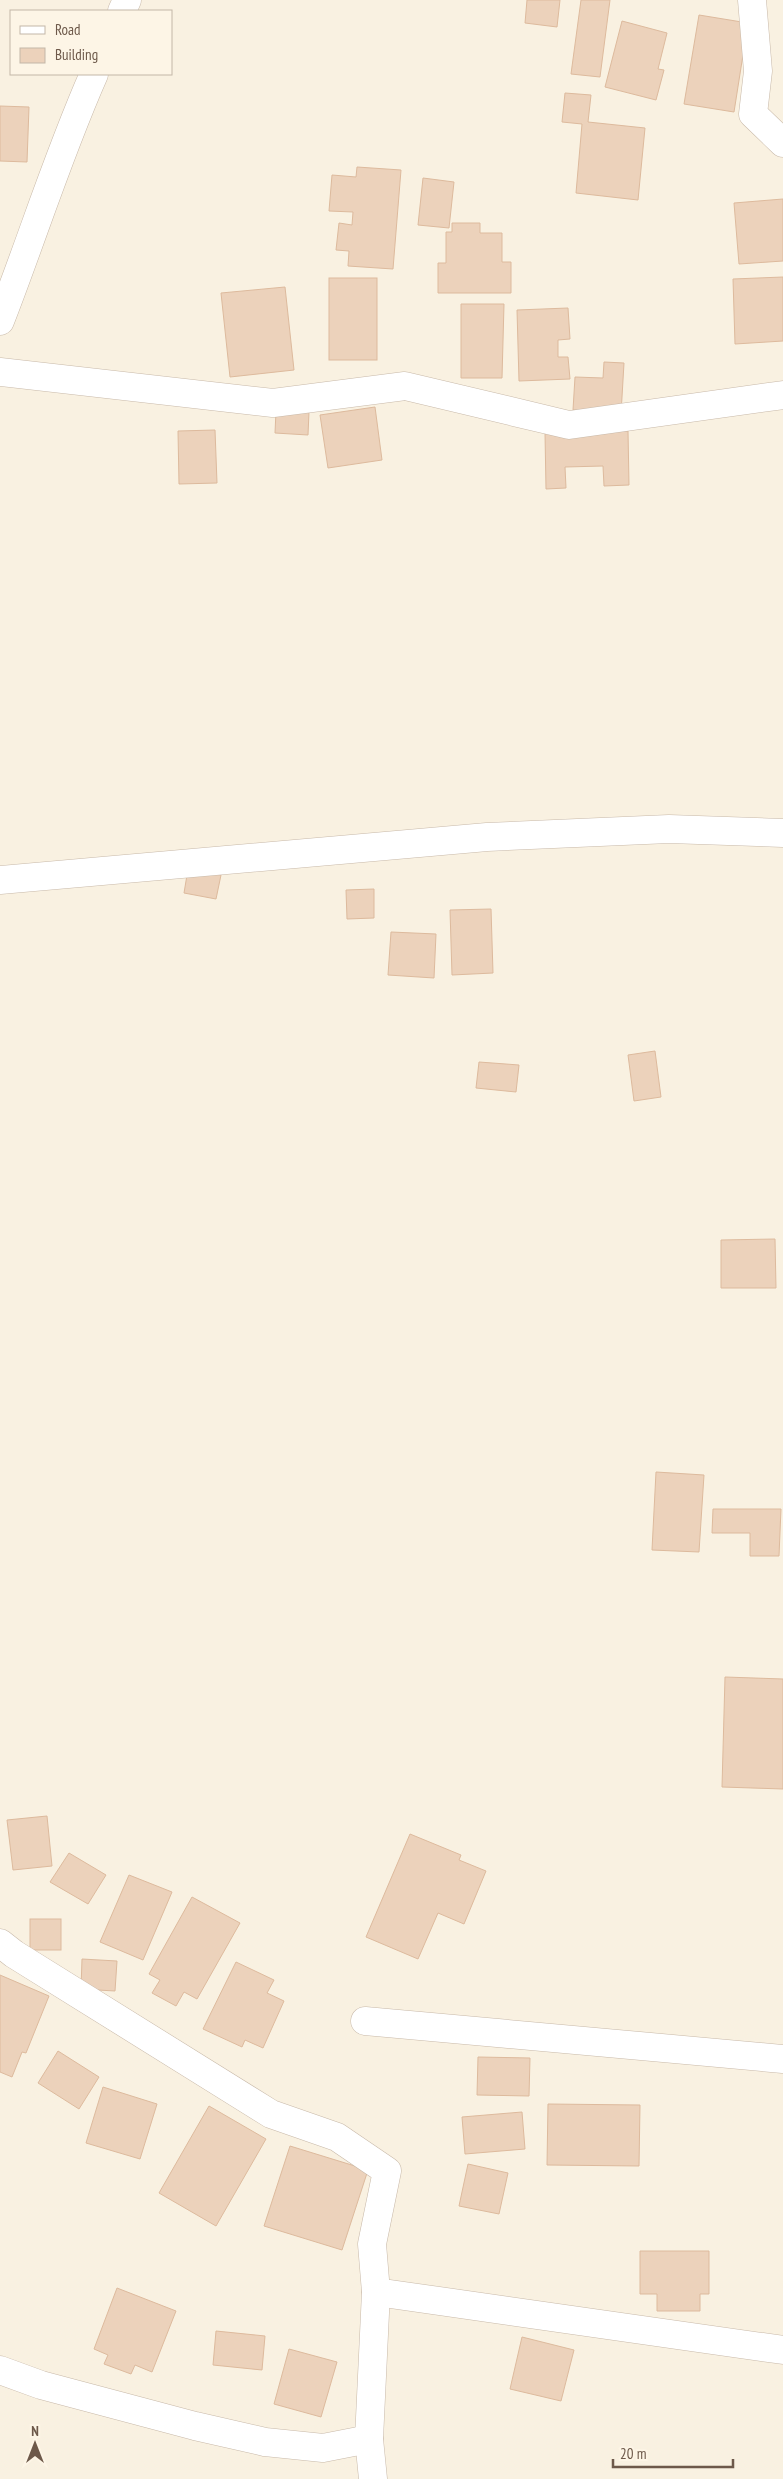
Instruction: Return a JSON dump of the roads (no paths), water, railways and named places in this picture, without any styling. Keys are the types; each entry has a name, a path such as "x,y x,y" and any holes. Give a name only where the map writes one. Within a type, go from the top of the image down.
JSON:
{"street":[{"path":"752,0 758,71 753,114 783,143"},
{"path":"0,321 12,262 94,75"},
{"path":"0,372 273,403 405,386 569,425 783,395"},
{"path":"0,880 487,837 669,829 783,834"},
{"path":"0,1943 22,1960 271,2114 337,2137 387,2171 372,2244 376,2292 369,2439 373,2479"},
{"path":"365,2021 783,2059"},
{"path":"376,2292 783,2350"},
{"path":"0,2370 41,2385 195,2426 265,2442 323,2448 369,2439"}]}
